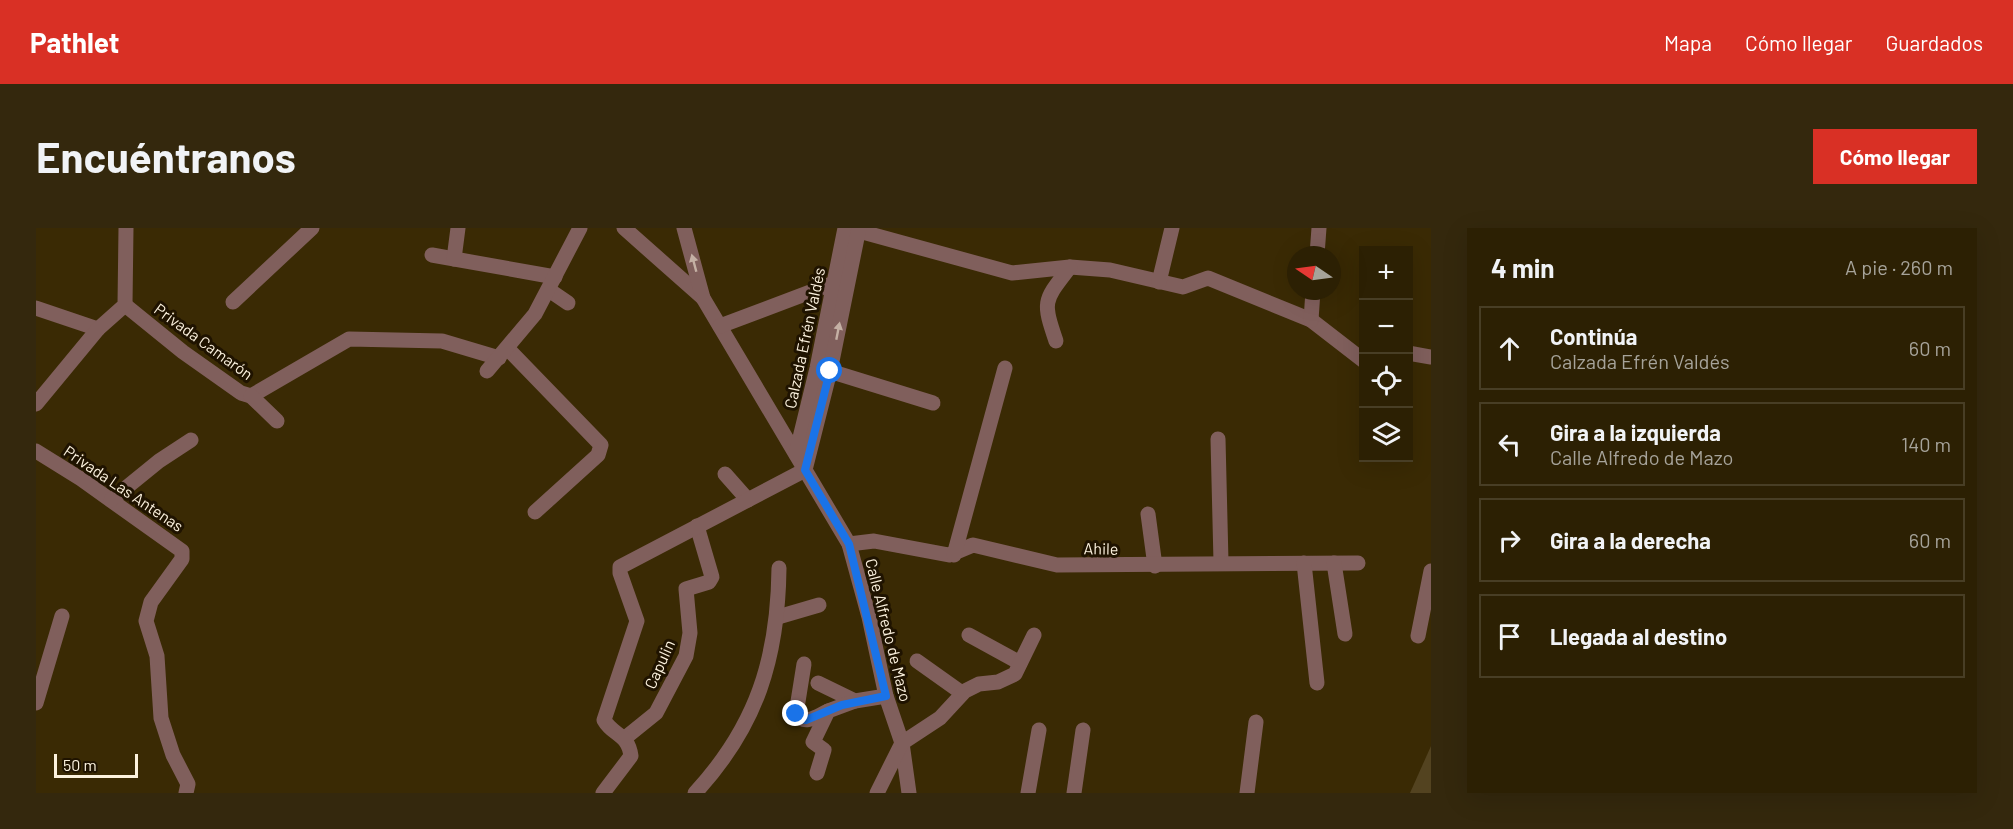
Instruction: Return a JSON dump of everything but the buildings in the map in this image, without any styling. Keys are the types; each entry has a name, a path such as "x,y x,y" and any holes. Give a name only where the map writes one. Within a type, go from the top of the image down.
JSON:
{"street":[{"path":"36,404 98,329 125,304 126,228"},
{"path":"233,302 312,228"},
{"path":"454,259 458,228"},
{"path":"487,371 535,314 580,228"},
{"path":"624,228 703,298"},
{"name":"Calle Alfredo de Mazo","path":"684,228 703,298 849,544 886,696 902,742 909,793"},
{"path":"1159,282 1172,228"},
{"path":"1318,246 1319,228"},
{"path":"853,229 1006,272 1018,273 1070,267 1121,272 1185,286 1208,278 1311,320 1359,357"},
{"name":"Calzada Efrén Valdés","path":"795,454 824,369 834,283 853,229"},
{"name":"Calzada Efrén Valdés","path":"805,470 853,229"},
{"path":"432,255 552,283 568,303"},
{"path":"1056,341 1046,311 1046,302 1070,267"},
{"path":"720,326 834,283"},
{"path":"1311,320 1313,300"},
{"name":"Privada Camarón","path":"125,304 183,352 241,393 251,396 349,339 442,341 503,353"},
{"path":"36,308 98,329"},
{"path":"503,353 601,445 598,455 535,512"},
{"path":"1413,354 1431,357"},
{"path":"954,555 1005,368"},
{"path":"824,369 933,403"},
{"path":"251,396 277,422"},
{"path":"1218,439 1221,562"},
{"path":"111,500 159,461 191,440"},
{"name":"Privada Las Antenas","path":"36,451 181,548 183,554 151,602 146,621 157,656 161,718 173,755 188,784 186,793"},
{"path":"603,793 630,758 625,738 607,726 604,720 637,621 620,569 805,470"},
{"path":"725,474 748,500"},
{"path":"1148,514 1155,566"},
{"name":"Capulin","path":"625,738 656,713 686,656 690,625 686,589 709,582 712,577 697,526"},
{"name":"Ahile","path":"849,544 874,541 954,555 973,546 1050,565 1155,566 1221,562 1358,563"},
{"path":"1304,563 1317,683"},
{"path":"1334,563 1345,634"},
{"path":"695,793 732,749 768,669 778,617 779,568"},
{"path":"1418,636 1431,571"},
{"path":"778,617 819,605"},
{"path":"36,703 62,616"},
{"path":"969,635 1020,663"},
{"path":"877,793 902,742 940,718 962,693 977,684 1000,681 1015,674 1034,635"},
{"path":"917,660 962,693"},
{"path":"804,664 796,714 800,719 806,720 855,701 886,696"},
{"path":"818,683 855,701"},
{"path":"818,773 824,750 813,741 828,711"},
{"path":"1247,793 1256,722"},
{"path":"1028,793 1039,730"},
{"path":"1074,793 1083,730"}],"shaded area":[{"path":"1431,746 1431,793 1410,793"}],"route":[{"path":"796,714 803,721 809,720 835,707 886,696 869,617 849,544 805,470 830,371"}]}
